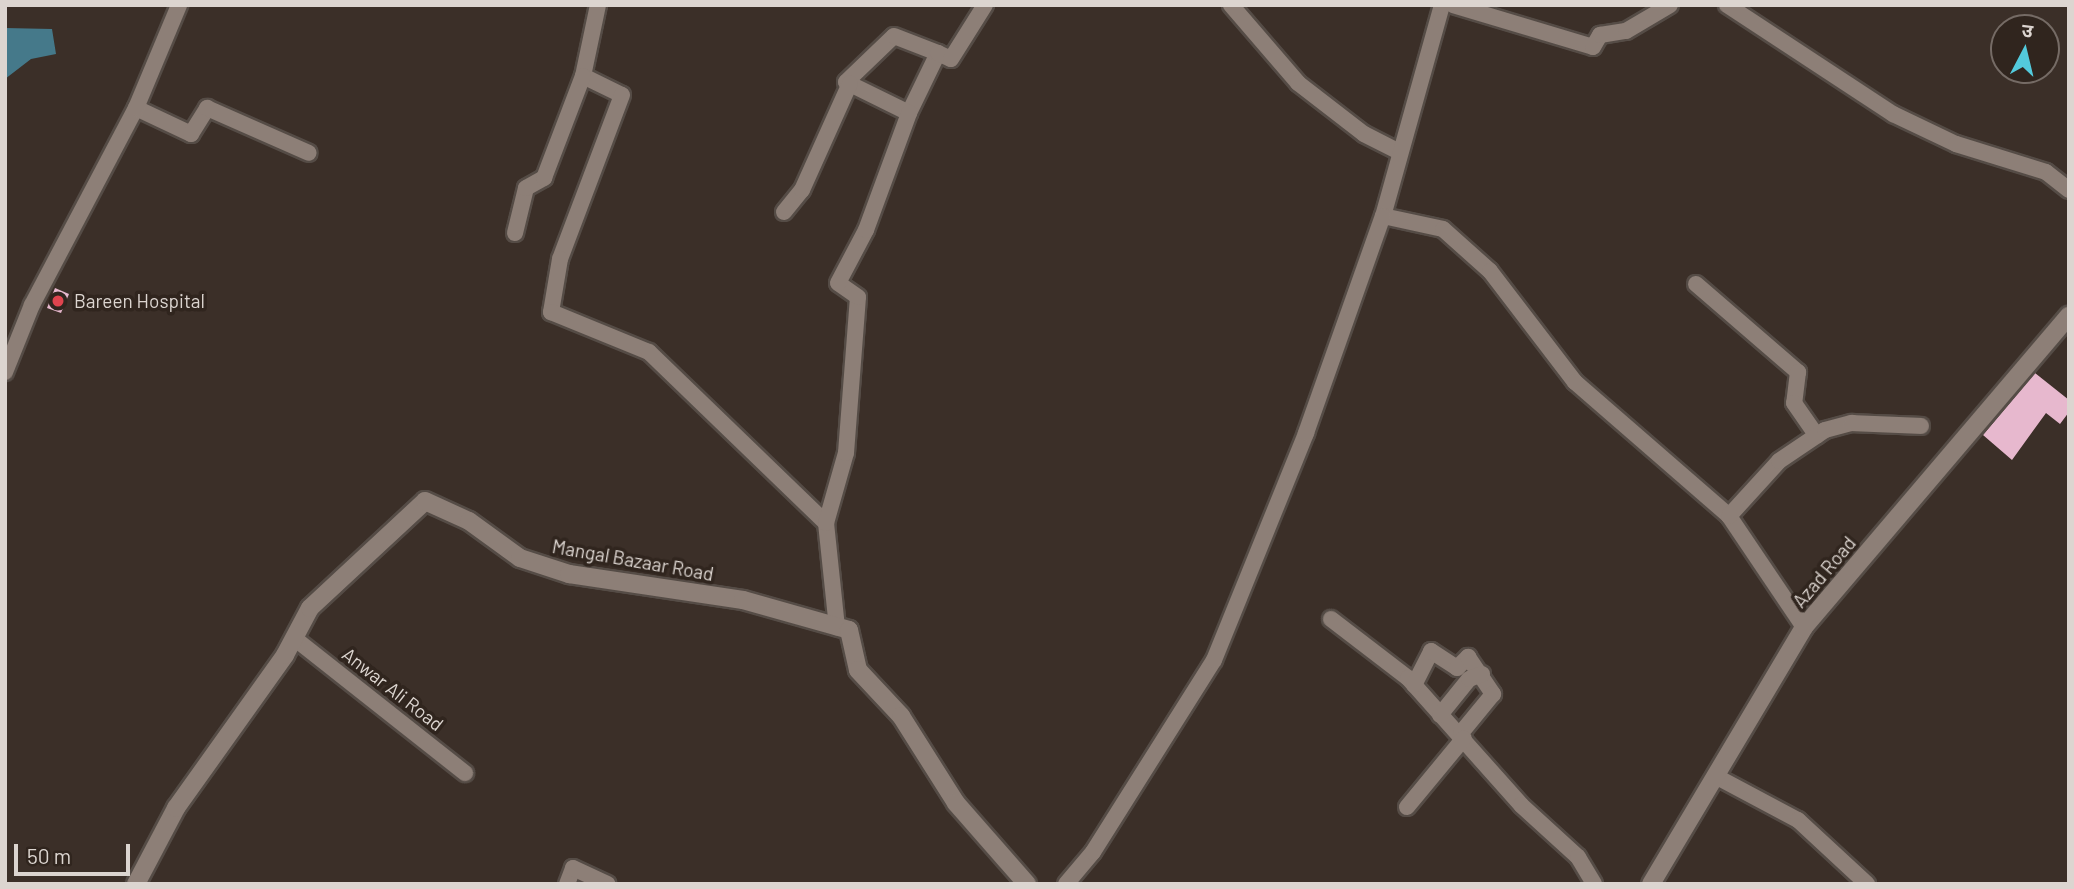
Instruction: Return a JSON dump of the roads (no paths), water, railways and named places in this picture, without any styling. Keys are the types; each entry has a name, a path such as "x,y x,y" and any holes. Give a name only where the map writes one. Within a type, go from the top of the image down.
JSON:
{"street":[{"path":"5,372 32,305 136,108 178,5"},
{"path":"515,233 526,188 544,178 583,76 598,5"},
{"path":"784,212 802,190 850,83 894,36 951,59 965,45 985,5"},
{"path":"1231,5 1298,83 1364,134 1398,152"},
{"path":"1066,884 1093,852 1214,660 1306,433 1383,216 1398,152 1442,5"},
{"path":"1453,5 1593,47 1600,35 1626,31 1670,5"},
{"path":"1727,5 1893,114 1956,144 2046,172 2069,190"},
{"path":"938,53 909,113 866,230 838,283 858,297 846,453 825,523 837,627 849,630 858,670 901,716 956,803 1027,884"},
{"path":"583,76 622,95 561,259 551,312 649,352 825,523"},
{"path":"850,83 909,113"},
{"path":"136,108 191,134 207,108 309,153"},
{"path":"1383,216 1443,229 1490,271 1574,383 1729,516 1804,627"},
{"path":"1696,284 1798,372 1794,403 1817,436"},
{"name":"Azad Road","path":"1651,884 1804,627 2069,316"},
{"path":"1729,516 1779,461 1817,436 1852,423 1921,426"},
{"name":"Mangal Bazaar Road","path":"136,884 176,808 294,638 310,607 358,558 425,501 469,521 520,558 569,574 743,600 837,627"},
{"path":"1331,619 1414,685 1462,736 1521,806 1578,856 1594,884"},
{"name":"Anwar Ali Road","path":"294,638 465,773"},
{"path":"1406,807 1493,694 1481,684 1482,674 1468,657 1457,668 1431,651 1414,685"},
{"path":"1440,715 1469,679 1482,674"},
{"path":"1717,777 1798,820 1867,884"},
{"path":"567,884 573,868 608,884"}],"water":[{"path":"5,28 52,29 56,54 31,59 5,79"}],"place":[{"name":"Bareen Hospital","path":"58,301"}]}
